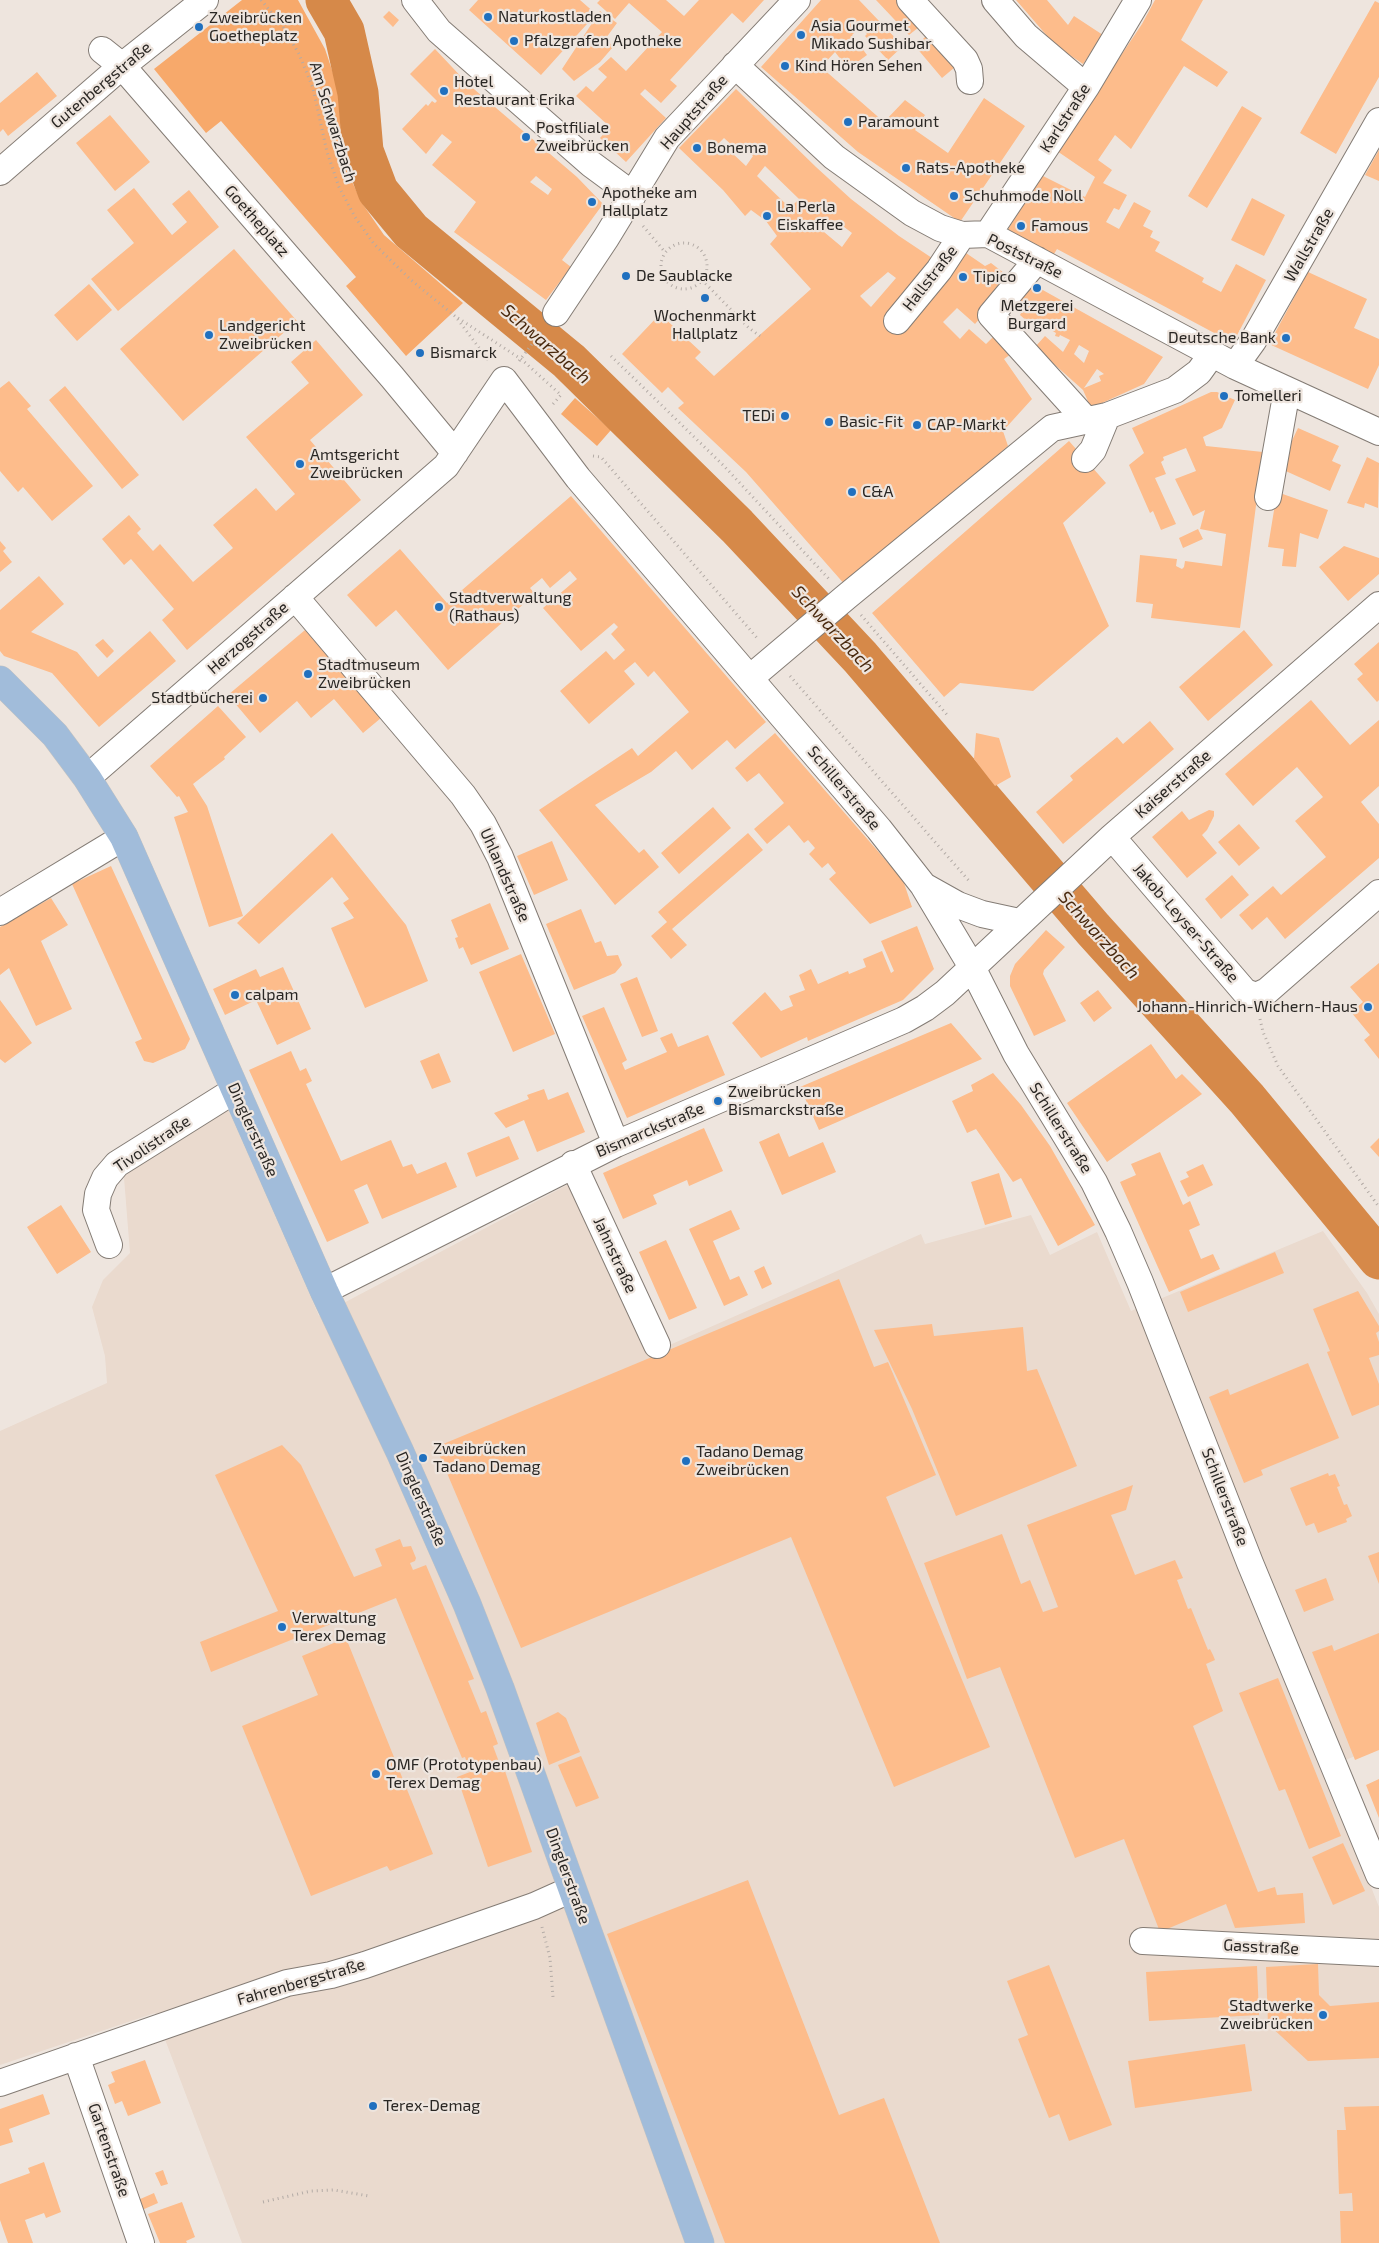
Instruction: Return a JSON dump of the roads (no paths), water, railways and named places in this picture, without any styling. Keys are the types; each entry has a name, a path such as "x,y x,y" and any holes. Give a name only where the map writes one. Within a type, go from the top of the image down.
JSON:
{"main road":[{"name":"Dinglerstraße","path":"0,680 55,735 87,778 124,837 324,1291 400,1452 467,1604 510,1713 700,2243"}],"street":[{"name":"Gutenbergstraße","path":"0,172 112,58 205,0"},
{"name":"Hauptstraße","path":"556,313 635,207 667,138 796,0"},
{"path":"910,0 965,60 969,69 970,81"},
{"path":"995,0 1026,36 1086,87"},
{"name":"Karlstraße","path":"988,234 1086,87 1138,0"},
{"path":"426,5 440,31 590,164 635,207"},
{"name":"Goetheplatz","path":"112,58 392,377 455,453"},
{"name":"Poststraße","path":"735,65 834,156 912,212 940,228 962,235 988,234 1235,366 1379,432"},
{"name":"Wallstraße","path":"1235,366 1258,332 1379,121"},
{"name":"Hallstraße","path":"897,320 939,270 962,235"},
{"path":"1037,260 991,315 1097,418"},
{"path":"750,678 843,599 1052,428 1097,418 1175,390 1199,372 1212,354"},
{"name":"Herzogstraße","path":"87,778 446,466 504,380"},
{"name":"Schillerstraße","path":"504,380 578,478 879,829 923,885 972,967 1016,1054 1094,1182 1118,1231 1140,1282 1247,1554 1379,1875"},
{"path":"1268,497 1287,390"},
{"path":"1085,459 1093,450 1097,418"},
{"name":"Uhlandstraße","path":"295,597 463,795 483,824 500,857 616,1144"},
{"name":"Kaiserstraße","path":"972,967 1112,837 1379,605"},
{"path":"0,912 124,837"},
{"name":"Jakob-Leyser-Straße","path":"1112,837 1246,992 1256,996 1267,991 1379,892"},
{"path":"923,885 966,908 982,914 1022,920"},
{"name":"Bismarckstraße","path":"324,1291 573,1164 904,1020 925,1008 945,993 972,967"},
{"name":"Tivolistraße","path":"109,1245 96,1210 98,1194 105,1178 117,1164 235,1090"},
{"name":"Jahnstraße","path":"573,1164 657,1345"},
{"name":"Fahrenbergstraße","path":"0,2083 287,1983 365,1965 534,1906 572,1890"},
{"name":"Gasstraße","path":"1143,1941 1379,1953"},
{"name":"Gartenstraße","path":"76,2056 141,2243"}],"waterway":[{"name":"Schwarzbach","path":"326,0 344,31 358,93 363,151 378,191 411,231 569,361 737,526 860,657 1093,929 1247,1099 1379,1259"}],"place":[{"name":"Naturkostladen","path":"488,17"},
{"name":"Zweibrücken Goetheplatz","path":"199,27"},
{"name":"Asia Gourmet Mikado Sushibar","path":"801,35"},
{"name":"Pfalzgrafen Apotheke","path":"514,41"},
{"name":"Kind Hören Sehen","path":"785,66"},
{"name":"Hotel Restaurant Erika","path":"444,91"},
{"name":"Paramount","path":"848,122"},
{"name":"Postfiliale Zweibrücken","path":"526,137"},
{"name":"Bonema","path":"697,148"},
{"name":"Rats-Apotheke","path":"906,168"},
{"name":"Schuhmode Noll","path":"954,196"},
{"name":"Apotheke am Hallplatz","path":"592,202"},
{"name":"La Perla Eiskaffee","path":"767,216"},
{"name":"Famous","path":"1021,226"},
{"name":"De Saublacke","path":"626,276"},
{"name":"Tipico","path":"963,277"},
{"name":"Metzgerei Burgard","path":"1037,288"},
{"name":"Wochenmarkt Hallplatz","path":"705,298"},
{"name":"Landgericht Zweibrücken","path":"209,335"},
{"name":"Deutsche Bank","path":"1286,338"},
{"name":"Bismarck","path":"420,353"},
{"name":"Tomelleri","path":"1224,396"},
{"name":"TEDi","path":"785,416"},
{"name":"Basic-Fit","path":"829,422"},
{"name":"CAP-Markt","path":"917,425"},
{"name":"Amtsgericht Zweibrücken","path":"300,464"},
{"name":"C&A","path":"852,492"},
{"name":"Stadtverwaltung (Rathaus)","path":"439,607"},
{"name":"Stadtmuseum Zweibrücken","path":"308,674"},
{"name":"Stadtbücherei","path":"263,698"},
{"name":"calpam","path":"235,995"},
{"name":"Johann-Hinrich-Wichern-Haus","path":"1368,1007"},
{"name":"Zweibrücken Bismarckstraße","path":"718,1101"},
{"name":"Zweibrücken Tadano Demag","path":"423,1458"},
{"name":"Tadano Demag Zweibrücken","path":"686,1461"},
{"name":"Verwaltung Terex Demag","path":"282,1627"},
{"name":"OMF (Prototypenbau) Terex Demag","path":"376,1774"},
{"name":"Stadtwerke Zweibrücken","path":"1323,2015"},
{"name":"Terex-Demag","path":"373,2106"}]}
